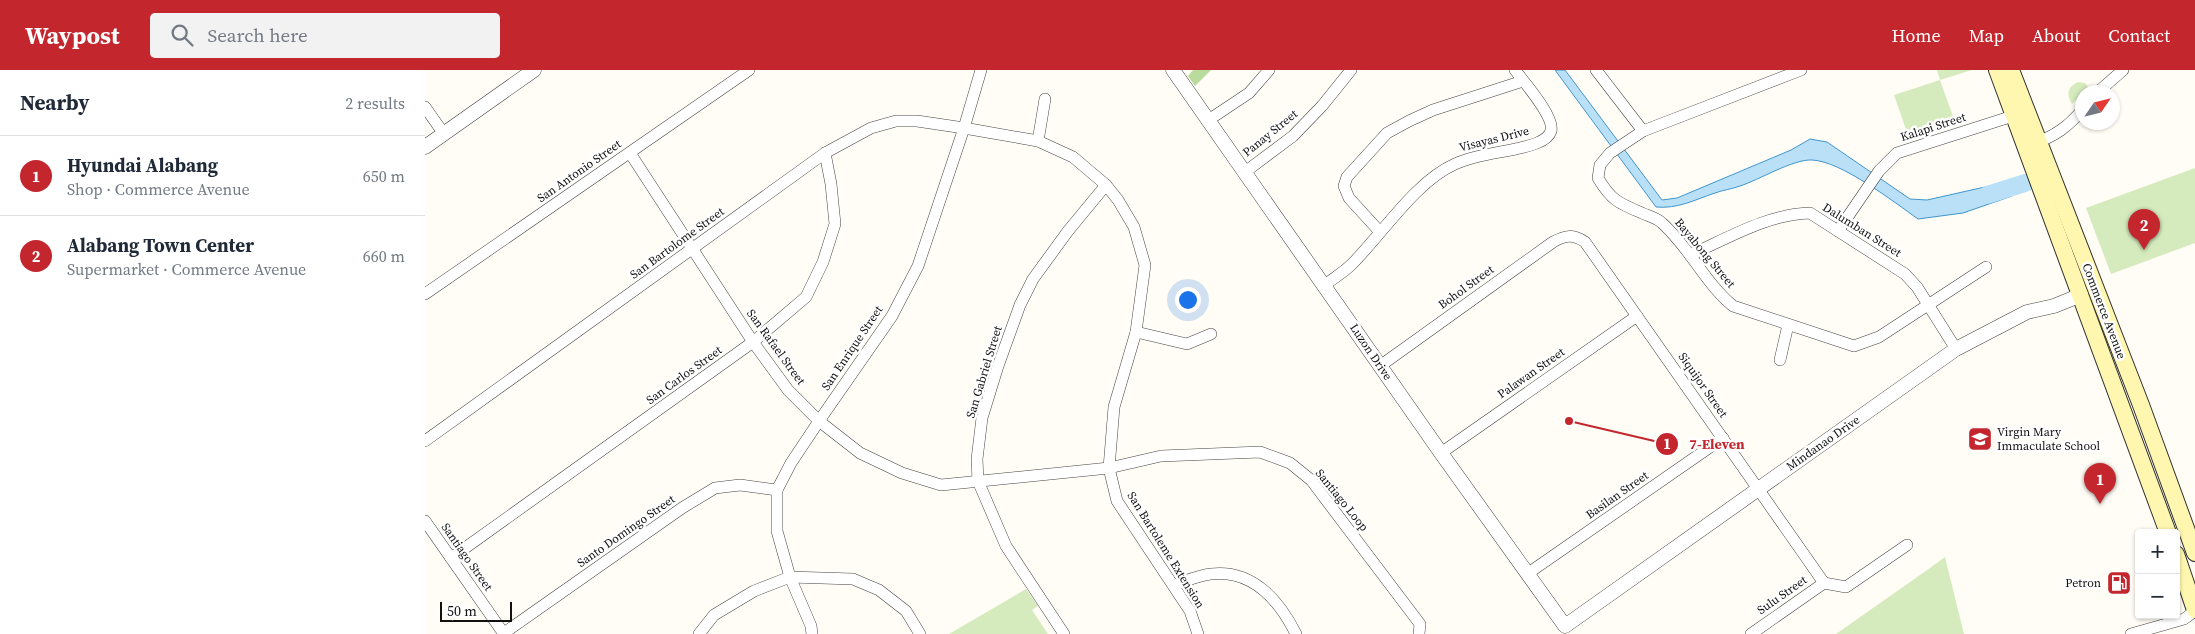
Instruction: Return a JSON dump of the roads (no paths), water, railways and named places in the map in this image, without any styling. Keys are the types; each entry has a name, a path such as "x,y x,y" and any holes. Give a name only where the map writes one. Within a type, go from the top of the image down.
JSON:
{"main road":[{"name":"Commerce Avenue","path":"1997,70 2013,116 2031,144 2096,289 2195,553"},
{"name":"Commerce Avenue","path":"2011,70 2031,144 2081,295 2168,529"},
{"path":"2136,442 2151,435"},
{"path":"2180,570 2191,613"}],"street":[{"path":"425,147 534,70"},
{"name":"San Antonio Street","path":"425,294 749,70"},
{"name":"San Enrique Street","path":"812,634 811,626 790,577 777,531 777,490 791,463 892,316 918,266 964,128 981,70"},
{"name":"Luzon Drive","path":"1173,70 1207,121 1325,284 1441,453 1568,630"},
{"path":"1207,121 1249,92 1269,70"},
{"name":"Panay Street","path":"1245,172 1293,136 1322,106 1351,70"},
{"name":"Visayas Drive","path":"1325,284 1351,265 1435,174 1456,163 1536,143 1551,132 1551,124 1547,114 1515,70"},
{"path":"1596,70 1643,131"},
{"name":"Bayabong Street","path":"1801,70 1643,131 1610,153 1600,165 1597,178 1608,195 1626,206 1660,221 1672,232 1721,296 1733,306 1854,346 1879,336 1986,267"},
{"path":"2106,85 2123,70"},
{"path":"1380,232 1349,198 1344,186 1347,177 1387,133 1433,110 1523,81"},
{"path":"1038,141 1045,99"},
{"path":"425,107 444,134"},
{"name":"Kalapi Street","path":"1838,231 1866,193 1879,171 1897,153 2013,116"},
{"path":"2031,144 2069,126 2075,119"},
{"name":"San Bartolome Street","path":"425,441 825,153 871,128 896,121 917,121 964,128"},
{"name":"San Bartoleme Extension","path":"964,128 1038,141 1073,157 1106,185 1118,200 1134,227 1145,265 1136,332 1115,407 1109,468 1117,501 1190,611 1198,634"},
{"name":"San Rafael Street","path":"631,153 753,342 788,390 819,421 860,453 902,473 941,485 1109,468"},
{"name":"San Carlos Street","path":"451,558 753,342 806,297 823,262 835,224 831,184 825,153"},
{"name":"San Gabriel Street","path":"1064,634 1006,546 978,481 977,459 982,418 998,366 1033,278 1049,254 1106,185"},
{"name":"Dalumban Street","path":"1690,255 1773,219 1794,214 1810,213 1905,274 1917,288 1956,349"},
{"name":"Siquijor Street","path":"1570,235 1585,242 1823,582"},
{"name":"Bohol Street","path":"1380,366 1553,242 1570,235"},
{"name":"Mindanao Drive","path":"1568,630 1758,489 1956,349 2027,312 2054,306 2096,289"},
{"name":"Palawan Street","path":"1441,453 1637,316"},
{"path":"1780,360 1788,325"},
{"path":"1136,332 1187,344 1211,334"},
{"name":"Basilan Street","path":"1527,574 1723,438"},
{"name":"Santiago Loop","path":"1109,468 1161,456 1259,452 1290,463 1311,480 1420,624 1419,634"},
{"name":"Santo Domingo Street","path":"504,634 682,508 715,488 740,485 777,490"},
{"name":"Santiago Street","path":"425,521 504,634"},
{"name":"Sulu Street","path":"1751,634 1823,582 1846,587 1907,545"},
{"path":"1173,584 1210,574 1231,573 1254,581 1282,609 1296,634"},
{"path":"699,634 714,615 754,591 790,577 853,579 879,590 906,612 920,634"},
{"path":"2131,634 2191,613 2195,623"}],"water":[{"path":"1555,70 1565,70 1662,200 1677,198 1791,150 1810,139 1827,142 1910,199 1927,200 2007,182 2012,196 1963,213 1918,219 1867,183 1837,167 1812,160 1786,166 1740,186 1686,203 1672,207 1656,207"}],"waterway":[{"path":"1987,195 2025,183"}],"place":[{"name":"Alabang Town Center","path":"2144,250"},
{"name":"7-Eleven","path":"1569,421"},
{"name":"Virgin Mary Immaculate School","path":"1980,439"},
{"name":"Hyundai Alabang","path":"2100,504"},
{"name":"Petron","path":"2119,583"}]}
